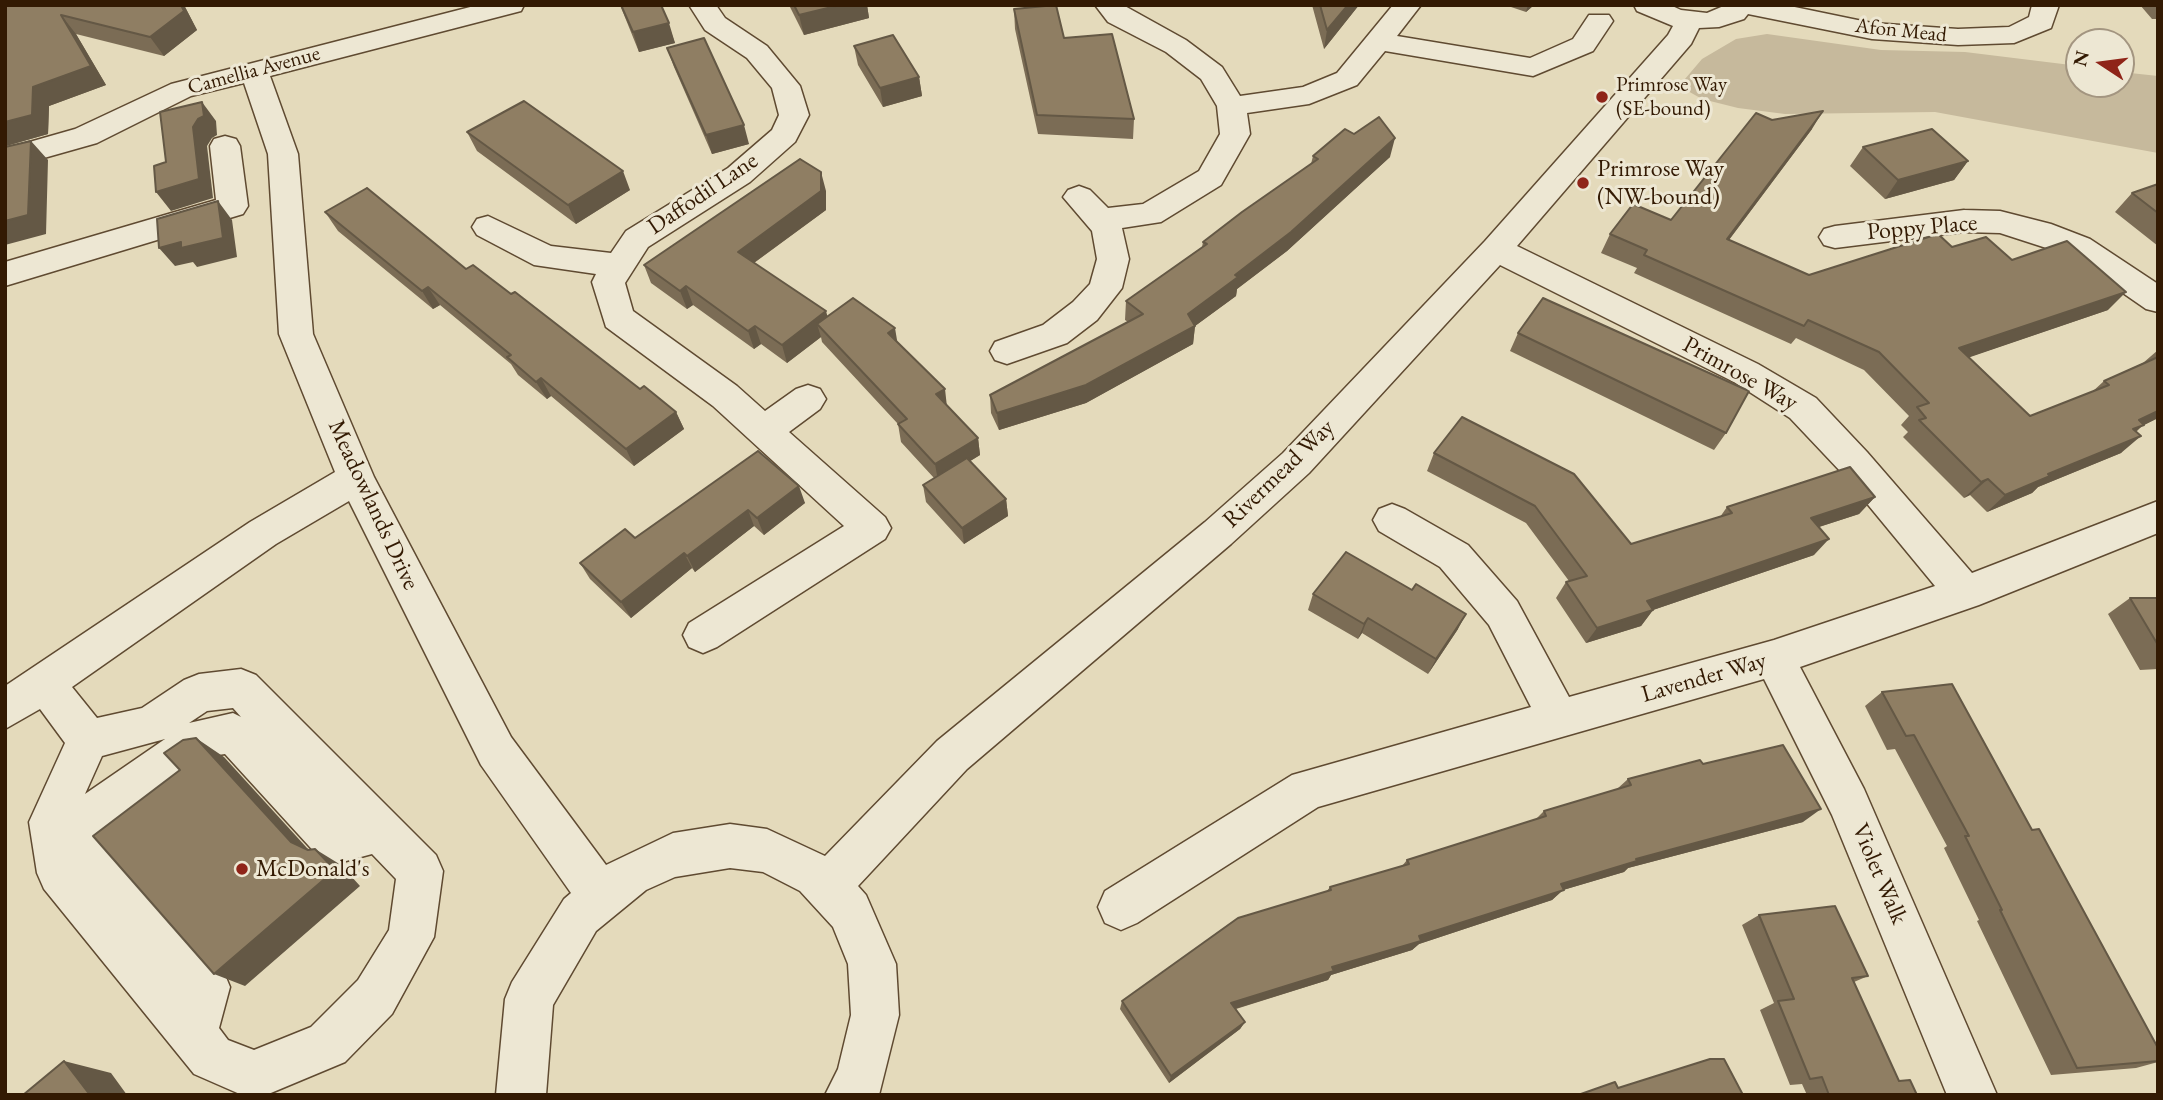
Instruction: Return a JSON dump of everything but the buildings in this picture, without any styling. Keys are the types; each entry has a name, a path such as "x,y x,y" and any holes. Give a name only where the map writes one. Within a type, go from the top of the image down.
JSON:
{"street":[{"name":"Camellia Avenue","path":"5,159 86,136 181,90 511,5"},
{"name":"Daffodil Lane","path":"702,5 715,24 757,52 786,86 794,115 784,135 739,175 637,239 608,282 618,318 725,397 872,528 703,635"},
{"path":"1007,351 1055,334 1085,311 1105,288 1113,259 1108,231 1090,209 1150,214 1210,178 1235,134 1232,106 1212,73 1175,46 1118,16 1108,5"},
{"path":"1232,106 1309,96 1347,79 1408,5"},
{"path":"1647,5 1689,20 1721,19 1742,5"},
{"name":"Afon Mead","path":"1742,5 1872,31 1958,37 2014,35 2041,22 2046,5"},
{"name":"Rivermead Way","path":"827,886 952,755 1218,533 1296,463 1496,249 1681,38 1689,20"},
{"path":"1379,41 1533,67 1583,45 1599,21"},
{"name":"Meadowlands Drive","path":"254,70 284,154 296,334 356,478 496,751 602,897"},
{"path":"5,274 232,206 225,146"},
{"name":"Poppy Place","path":"1835,237 1964,221 2000,222 2040,232 2079,247 2158,300"},
{"path":"488,226 545,257 620,265"},
{"name":"Primrose Way","path":"1496,249 1746,373 1803,408 1854,462 1965,593"},
{"path":"764,431 808,400"},
{"path":"5,710 262,533 356,478"},
{"name":"Lavender Way","path":"1121,907 1249,829 1307,790 1774,658 1965,593 2158,516"},
{"path":"1392,520 1454,556 1503,612 1559,720"},
{"name":"Violet Walk","path":"1774,658 1849,804 1972,1095"},
{"path":"44,682 88,740"},
{"path":"242,688 420,871 411,937 375,997 328,1045 254,1076 211,1057 60,873 51,822 88,740 152,725 199,693 242,688"},
{"path":"193,1035 206,988 87,846 94,814 202,738 233,733 335,842 381,831"},
{"path":"521,1095 529,999 580,915 630,874 673,855 730,846 767,852 816,875 850,911 872,964 875,1015 860,1090"}],"shaded area":[{"path":"1767,34 1881,50 1965,52 2065,64 2065,98 2135,98 2135,74 2158,76 2158,153 1935,112 1785,114 1738,108 1702,99 1679,86 1702,59 1736,39"}],"place":[{"name":"Primrose Way (SE-bound)","path":"1602,97"},
{"name":"Primrose Way (NW-bound)","path":"1583,183"},
{"name":"McDonald's","path":"242,869"}]}
